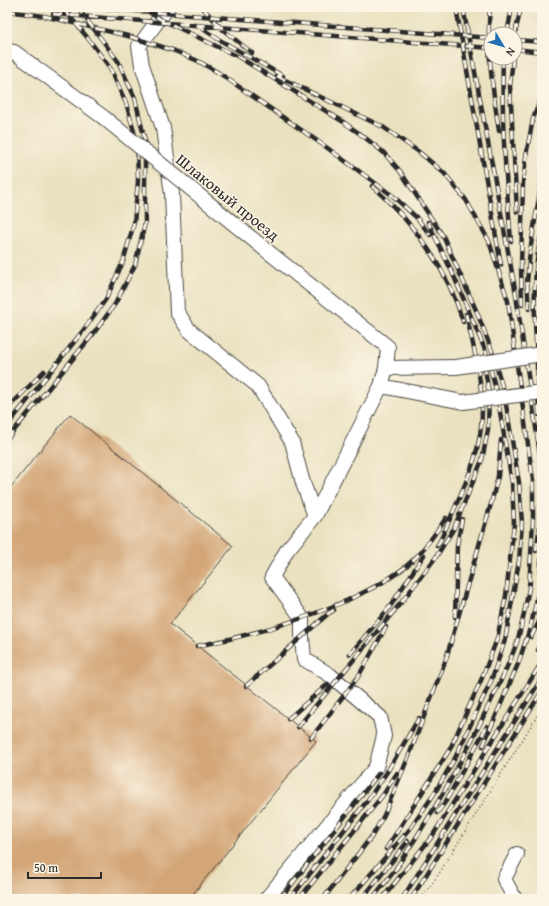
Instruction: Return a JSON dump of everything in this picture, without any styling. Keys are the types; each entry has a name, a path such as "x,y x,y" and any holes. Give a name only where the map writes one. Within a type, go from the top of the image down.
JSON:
{"street":[{"path":"168,7 139,46 142,65 163,128 172,194 177,312 189,330 258,386 292,442 303,483 315,516"},
{"name":"Шлаковый проезд","path":"10,52 103,117 388,347 386,368 381,386 315,516 288,550 272,577 302,618 304,659 330,675 380,717 384,736 376,767 266,899"},
{"path":"386,368 456,367 542,354"},
{"path":"381,386 463,402 542,392"},
{"path":"515,899 504,880 517,854"}],"path":[{"path":"421,899 444,866 542,708"}],"building":[{"path":"70,414 233,546 170,624 316,741 189,899 7,899 7,492"}],"railway":[{"path":"7,426 82,332 106,299 123,262 134,223 138,181 137,142 126,103 110,68 62,7"},
{"path":"7,439 94,333 115,304 135,265 145,223 145,141 135,98 118,61 77,7"},
{"path":"85,7 483,37"},
{"path":"141,7 160,19 241,58"},
{"path":"202,7 222,29 252,53"},
{"path":"456,7 501,265"},
{"path":"463,7 515,289 542,468"},
{"path":"490,7 489,38 492,85 499,131"},
{"path":"508,26 512,7"},
{"path":"517,26 521,7"},
{"path":"7,11 44,16 128,36 175,51 198,61 219,73 326,147 393,196 417,218 430,235"},
{"path":"53,14 483,47"},
{"path":"197,25 218,39 283,76"},
{"path":"523,41 542,42"},
{"path":"523,50 542,52"},
{"path":"237,56 342,121 363,136 383,152 400,171 414,192 443,236 476,310 492,351 504,393 519,482 522,523 519,561 505,640 491,681 455,758 434,794 410,829 349,899"},
{"path":"503,66 503,127 511,241"},
{"path":"512,66 510,86 517,212"},
{"path":"277,76 383,127 419,152 444,173 466,200 489,241 508,301 533,480 533,521 529,588"},
{"path":"522,305 521,268 523,182 533,119 542,95"},
{"path":"529,309 527,282 530,251 542,179"},
{"path":"372,186 401,215 427,248 448,283 463,322"},
{"path":"386,849 450,749 482,678 497,639 506,596 514,523 512,483 497,394 486,352 453,274 428,222"},
{"path":"539,415 535,300 537,259 542,232"},
{"path":"437,546 470,472 478,446 482,420 480,382 466,314"},
{"path":"298,727 404,599 436,557 454,528 482,460 488,430 489,394 484,362"},
{"path":"7,409 44,371"},
{"path":"323,899 372,836 384,815 410,753 446,659 491,504 498,476 501,440"},
{"path":"536,551 542,512"},
{"path":"197,646 236,638 293,621 330,608 365,592 390,578 412,561 446,518"},
{"path":"455,617 457,545 462,519"},
{"path":"483,746 518,664 531,625 540,585 542,544"},
{"path":"350,654 389,608 424,555"},
{"path":"396,868 445,790 467,750 499,684 517,642 530,583"},
{"path":"246,686 334,610"},
{"path":"531,637 542,616"},
{"path":"311,738 358,677 386,627"},
{"path":"538,650 542,642"},
{"path":"382,899 433,835 542,662"},
{"path":"402,899 542,678"},
{"path":"288,719 328,684"},
{"path":"411,899 542,691"},
{"path":"290,899 367,801 387,772 419,718"},
{"path":"437,813 446,801 487,726"},
{"path":"280,899 379,773"},
{"path":"299,899 383,795 397,773"},
{"path":"362,899 408,841"},
{"path":"372,899 399,865"}]}
